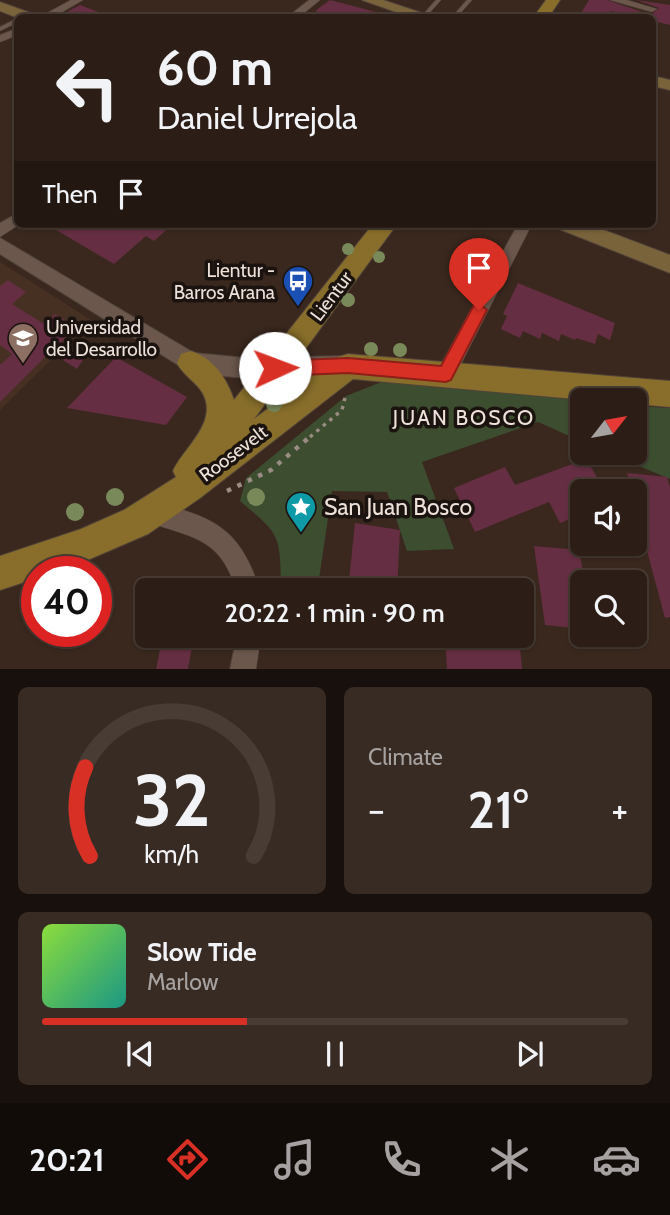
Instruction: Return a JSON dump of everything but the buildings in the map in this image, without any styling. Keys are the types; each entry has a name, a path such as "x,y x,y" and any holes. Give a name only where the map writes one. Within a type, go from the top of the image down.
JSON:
{"main road":[{"path":"369,0 415,14"},
{"path":"0,6 21,14"},
{"name":"Lientur","path":"275,368 383,228"},
{"path":"576,228 670,264"},
{"path":"191,363 209,377 220,401 218,424 201,458"},
{"path":"348,366 670,394"},
{"name":"Roosevelt","path":"0,573 116,532 151,512 189,487 348,366"},
{"name":"Roosevelt","path":"151,512 239,416 275,368"}],"street":[{"path":"51,14 78,0"},
{"path":"296,14 315,0"},
{"path":"615,0 652,9"},
{"path":"0,39 14,28"},
{"path":"446,374 522,228"},
{"path":"0,245 191,363 275,368 348,366"},
{"path":"151,512 187,522 220,537 239,565 244,578"},
{"path":"243,669 247,648"}],"lane":[{"path":"427,14 439,0"},
{"path":"457,14 470,0"}],"shaded area":[{"name":"Universidad del Desarrollo","path":"0,262 91,320 0,410"}],"green space":[{"path":"394,377 570,398 570,436 538,422 422,462 454,549 407,551 387,492 332,491 319,578 281,578 280,553 274,535 240,501 246,478 346,396"},
{"path":"648,407 670,408 670,479 639,466 648,466"}],"place":[{"name":"Lientur - Barros Arana","path":"298,308"},
{"name":"Universidad del Desarrollo","path":"23,365"},
{"name":"San Juan Bosco","path":"301,534"}],"district":[{"name":"JUAN BOSCO","path":"464,418"}],"route":[{"path":"275,368 348,366 446,374 479,310"}]}
